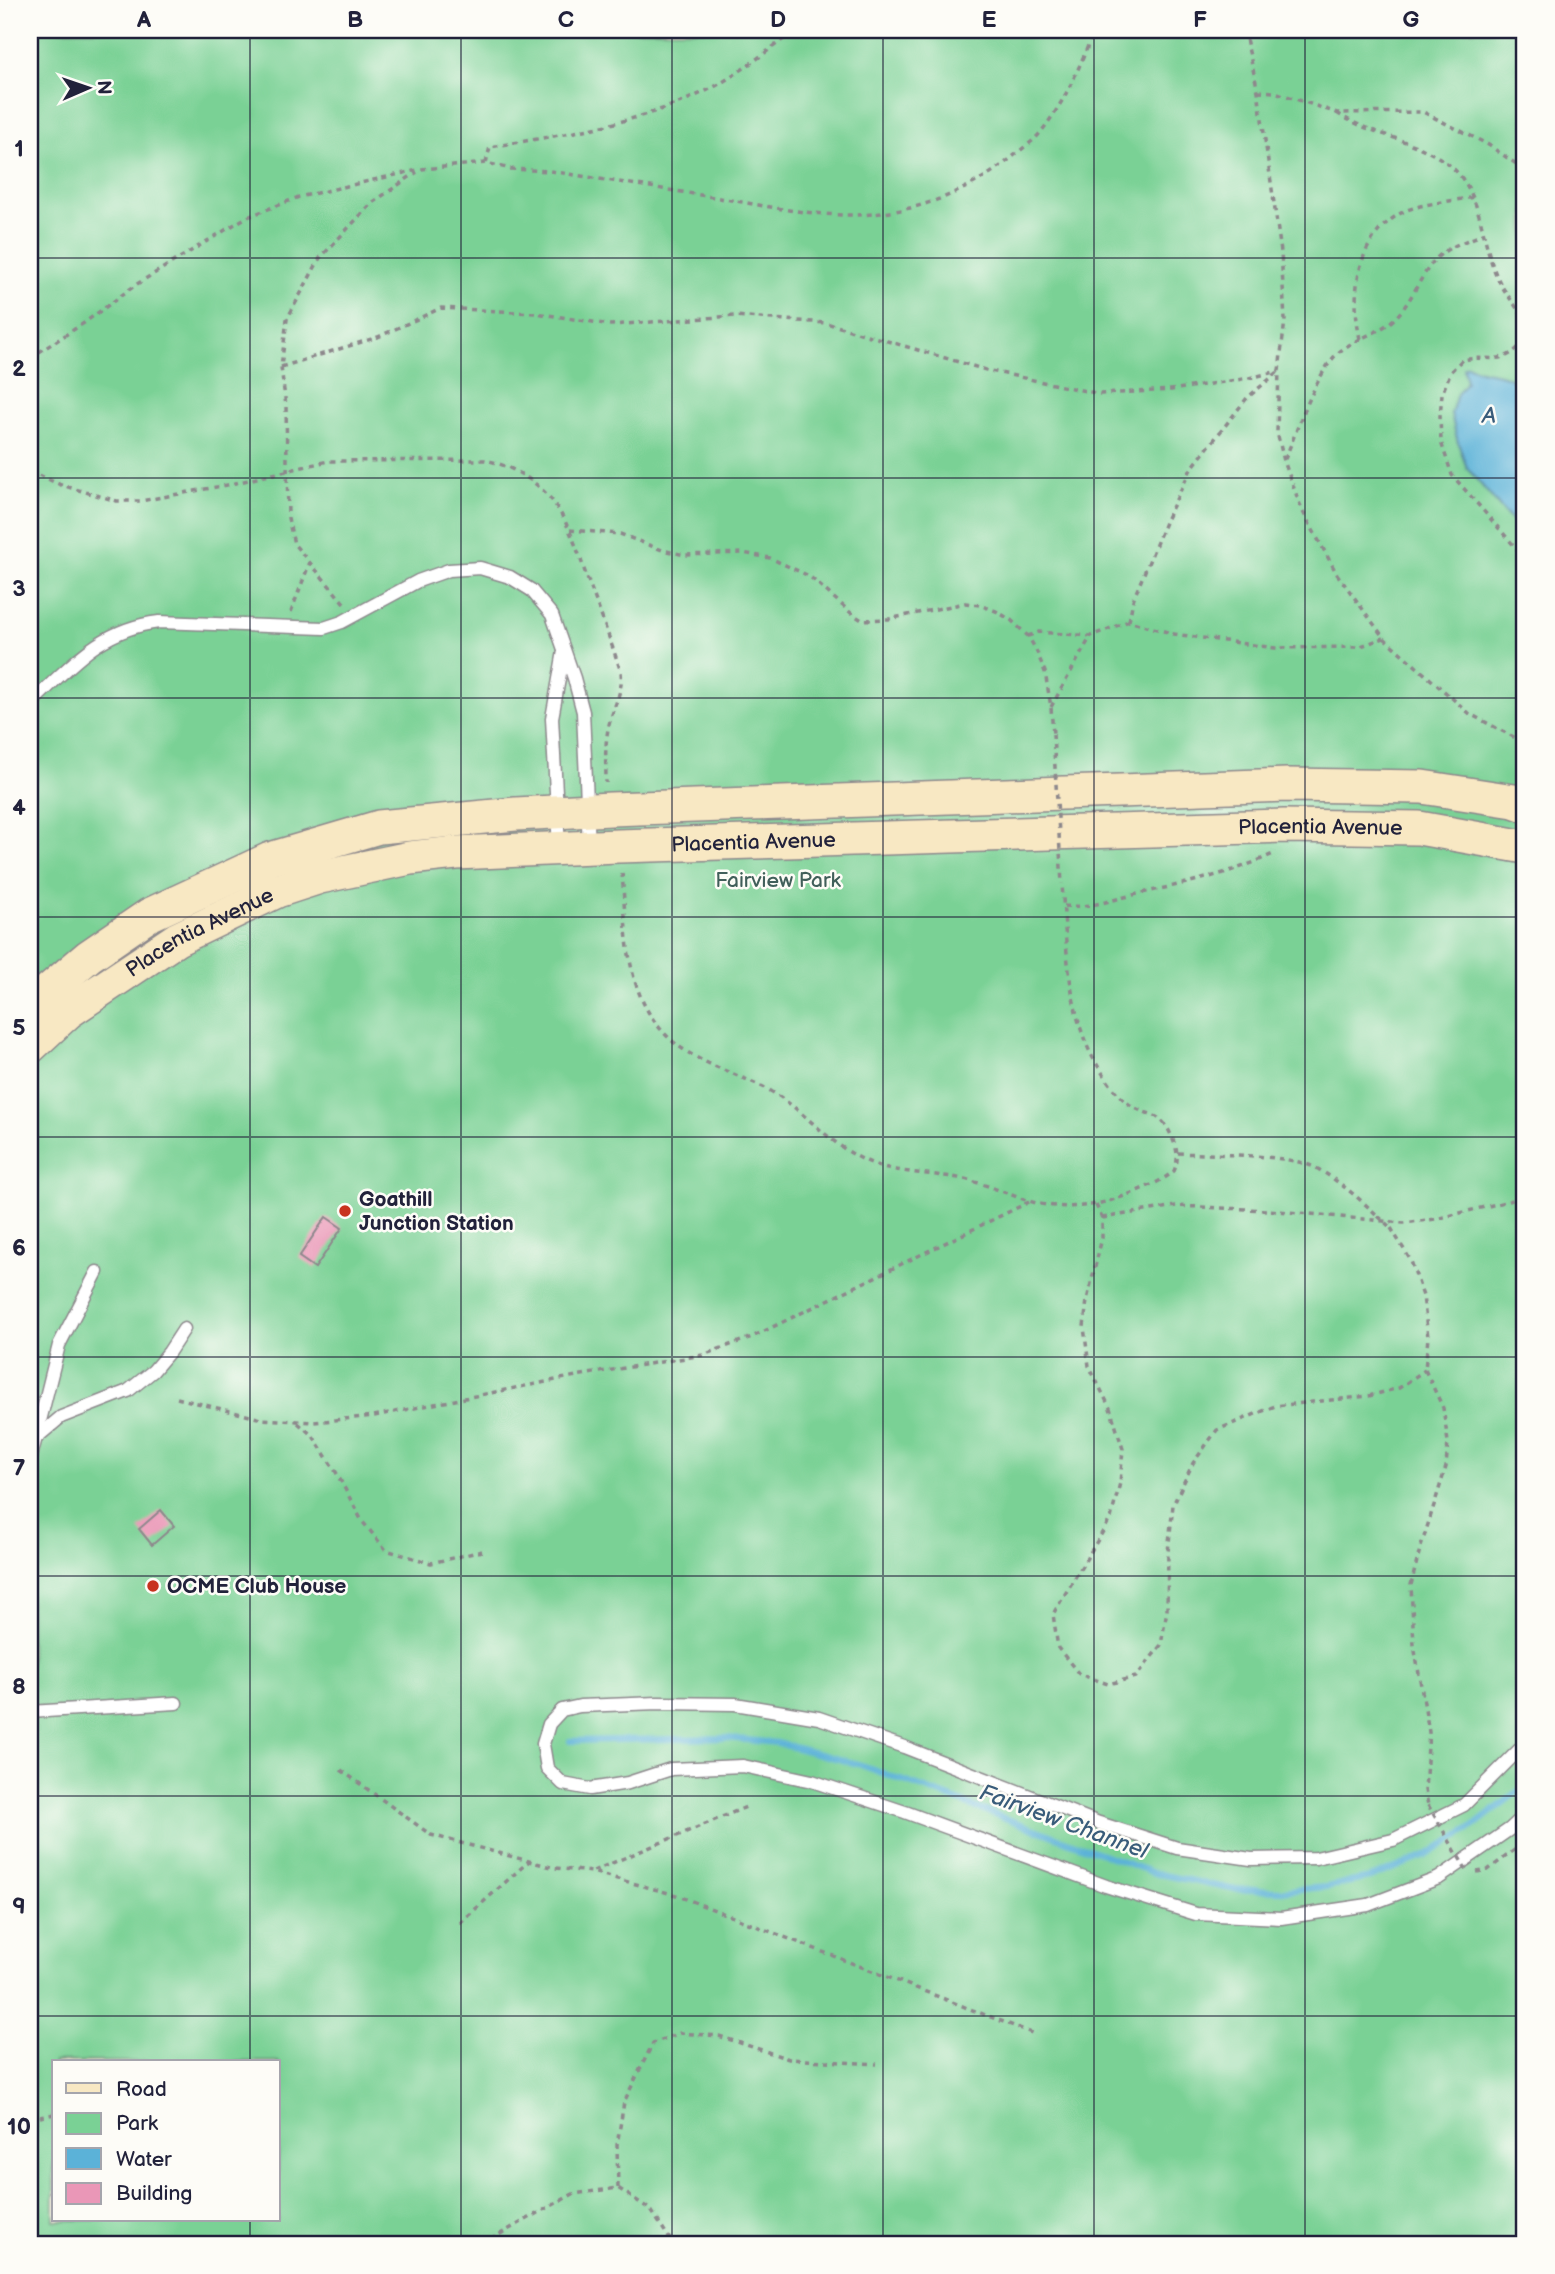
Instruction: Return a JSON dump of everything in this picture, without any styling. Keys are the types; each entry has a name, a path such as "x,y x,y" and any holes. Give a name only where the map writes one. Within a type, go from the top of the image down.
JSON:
{"main road":[{"name":"Placentia Avenue","path":"30,1006 89,956 149,915 270,859 379,827 584,802 1287,785 1422,787 1525,805"},
{"name":"Placentia Avenue","path":"30,1046 68,1012 177,939 277,891 320,877 410,858 456,853 574,848 1284,826 1419,828 1525,847"}],"lane":[{"path":"30,704 101,641 136,625 159,622 324,628 428,577 449,570 480,568 510,577 531,590 552,614 583,712 584,802 574,848"},
{"path":"564,650 552,718 584,802 574,848"},
{"path":"30,1461 58,1345 97,1272"},
{"path":"35,1438 61,1417 128,1391 153,1371 184,1329"},
{"path":"30,1712 176,1703"},
{"path":"1525,1744 1464,1805 1393,1840 1316,1857 1251,1859 1177,1849 1099,1823 904,1747 818,1718 747,1706 659,1703 580,1706 562,1710 549,1724 543,1744 547,1768 563,1784 590,1789 628,1783 671,1769 743,1766 812,1781 1106,1886 1196,1914 1281,1918 1368,1905 1439,1878 1510,1829 1525,1815"}],"path":[{"path":"486,163 490,147 594,129 657,111 702,92 796,30"},
{"path":"30,358 137,284 245,218 299,197 422,169 486,163 511,169 564,173 792,210 840,214 881,214 918,207 967,188 1001,167 1038,136 1061,104 1094,30"},
{"path":"1244,30 1258,91 1281,252 1285,320 1279,371 1277,432 1284,461 1302,510 1337,574 1384,638 1470,714 1525,743"},
{"path":"1258,91 1275,92 1337,113 1354,124 1419,146 1446,162 1460,175 1474,197 1499,281 1525,322"},
{"path":"1337,113 1423,112 1487,144 1525,170"},
{"path":"354,615 294,544 288,518 286,406 281,368 287,319 320,258 372,203 422,169"},
{"path":"1360,339 1355,314 1356,293 1359,267 1366,249 1390,221 1407,210 1474,197"},
{"path":"1284,461 1334,356 1390,324 1416,292 1433,262 1441,255 1451,247 1484,234"},
{"path":"281,368 378,337 441,308 536,313 611,325 734,316 826,323 986,370 1100,394 1171,390 1249,379 1279,371"},
{"path":"1525,340 1515,353 1504,358 1462,360 1451,371 1442,394 1440,416 1441,442 1452,475 1525,558"},
{"path":"1129,621 1133,600 1166,520 1191,469 1247,398 1279,371"},
{"path":"30,471 61,485 106,498 141,501 227,485 328,461 485,460 498,462 514,470 555,503 570,530 621,672 620,696 610,719 605,747 584,802"},
{"path":"570,530 620,534 662,550 685,555 743,553 770,558 809,576 862,620 890,620 965,603 996,611 1011,620 1028,636 1037,650 1045,672 1051,707 1068,967 1083,1035 1094,1061 1127,1103 1151,1113 1169,1127 1178,1153 1177,1164 1169,1176 1152,1185 1096,1205 1065,1207 1031,1201 963,1179 906,1173 870,1163 840,1144 794,1106 767,1089 705,1063 685,1051 664,1033 638,993 631,968 621,868"},
{"path":"284,627 310,562"},
{"path":"1028,636 1039,632 1091,636 1129,621 1174,634 1275,648 1359,647 1384,638"},
{"path":"1051,707 1091,636"},
{"path":"1063,906 1085,908 1196,881 1255,863 1284,850"},
{"path":"1178,1153 1261,1157 1315,1168 1357,1196 1391,1228 1411,1261 1423,1296 1428,1337 1425,1370 1443,1408 1448,1442 1446,1467 1411,1586 1414,1645 1429,1732 1425,1790 1428,1805 1466,1869 1476,1873 1488,1870 1525,1842"},
{"path":"1102,1218 1176,1206 1268,1210 1404,1223 1436,1219 1525,1197"},
{"path":"177,1398 262,1419 298,1423 374,1416 576,1376 703,1355 752,1337 1031,1201"},
{"path":"1096,1205 1102,1218 1102,1238 1087,1300 1084,1327 1089,1366 1110,1408 1123,1449 1120,1483 1111,1518 1053,1614 1058,1648 1079,1674 1108,1684 1136,1677 1161,1645 1167,1610 1168,1552 1173,1505 1193,1462 1217,1430 1275,1406 1369,1396 1399,1388 1425,1370"},
{"path":"298,1423 313,1436 337,1472 362,1521 386,1550 431,1563 486,1550"},
{"path":"341,1770 431,1835 555,1868 592,1872 676,1895 1032,2033"},
{"path":"592,1872 746,1807"},
{"path":"460,1923 528,1861"},
{"path":"618,2188 617,2145 624,2102 653,2043 680,2033 719,2036 789,2059 877,2064"},
{"path":"30,2119 52,2114"},
{"path":"482,2244 573,2194 618,2188 651,2210 673,2244"},
{"path":"50,2193 52,2189"}],"green space":[{"name":"Fairview Park","path":"30,30 1525,30 1525,2244 30,2244"}],"water":[{"name":"A","path":"1467,365 1506,376 1513,380 1525,397 1525,537 1467,468 1458,443 1451,414 1457,394 1466,382 1463,367"}],"building":[{"path":"326,1217 342,1228 315,1268 299,1257"},
{"path":"161,1510 174,1526 152,1545 139,1529"}],"waterway":[{"name":"Fairview Channel","path":"570,1741 726,1738 777,1743 858,1764 1154,1873 1231,1889 1278,1891 1326,1887 1370,1878 1426,1856 1474,1826 1525,1786"}],"place":[{"name":"Goathill Junction Station","path":"345,1211"},
{"name":"OCME Club House","path":"153,1586"}]}
